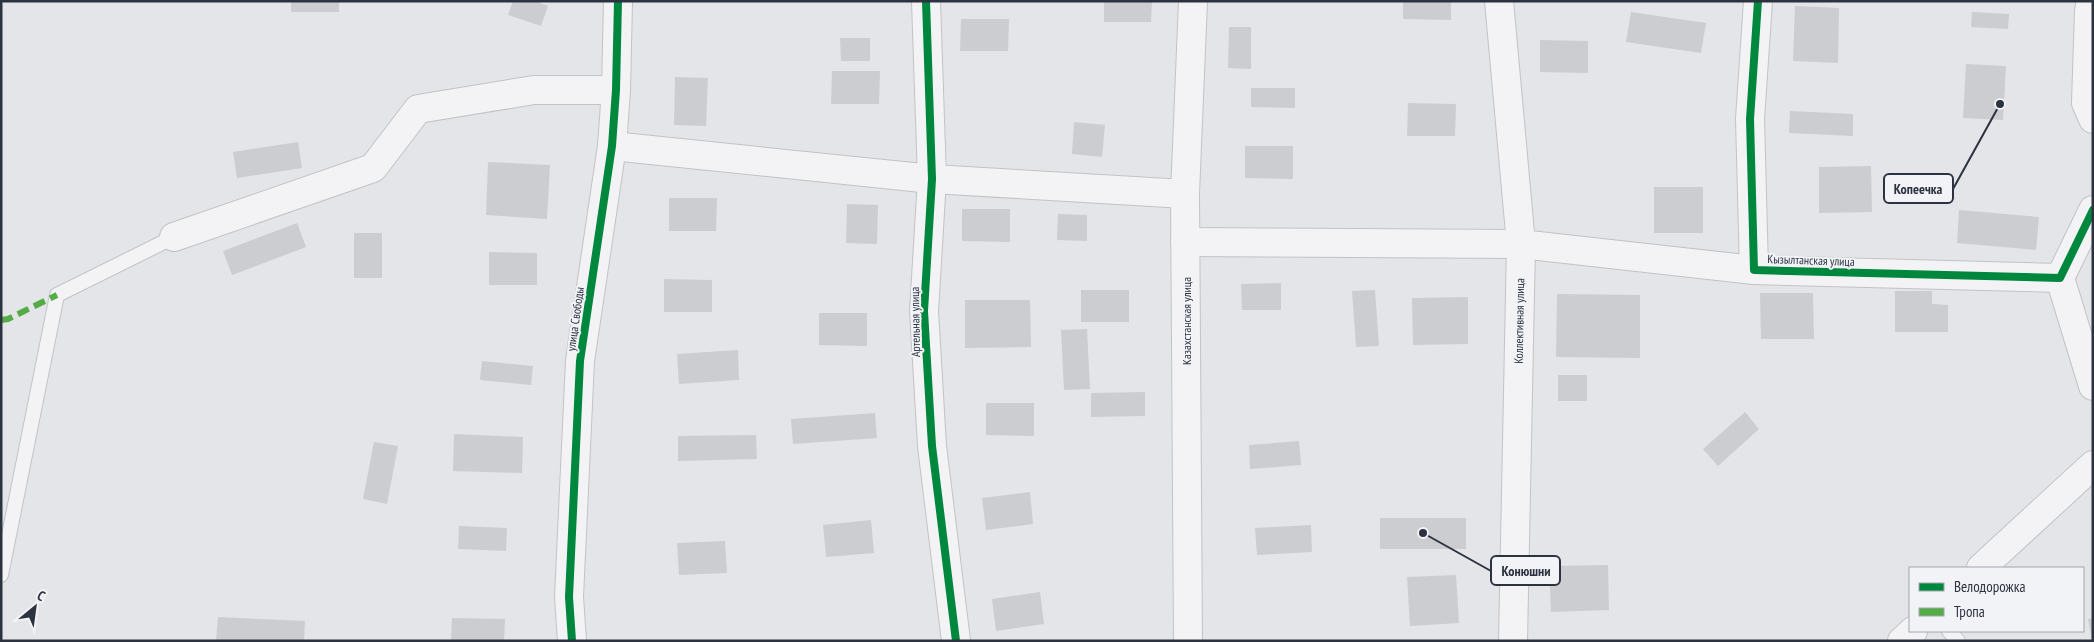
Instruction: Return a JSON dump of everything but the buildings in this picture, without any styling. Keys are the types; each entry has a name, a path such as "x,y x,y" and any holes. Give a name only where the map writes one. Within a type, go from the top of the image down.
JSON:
{"street":[{"name":"улица Свободы","path":"572,641 569,597 580,361 612,146 616,90 618,1"},
{"name":"Артельная улица","path":"926,1 932,179 924,311 932,446 956,641"},
{"name":"Казахстанская улица","path":"1188,641 1185,194 1193,1"},
{"name":"Коллективная улица","path":"1499,1 1521,244 1513,641"},
{"name":"Кызылтанская улица","path":"1758,1 1750,119 1754,270 2060,278"},
{"path":"2089,5 2086,103 2093,119"},
{"path":"174,237 374,168 418,109 534,90 616,90"},
{"path":"612,146 932,179 1185,194"},
{"path":"2093,210 2060,278 2093,386"},
{"path":"1185,242 1521,244 1754,270"},
{"path":"1982,567 2093,465"},
{"path":"1902,641 1912,632"}],"lane":[{"path":"1,575 57,295 174,237"}],"marked path":[{"path":"1,320 8,319 57,295"}],"cycle path":[{"path":"572,641 569,597 580,361 612,146 616,90 618,1"},
{"path":"926,1 932,179 924,311 932,446 956,641"},
{"path":"1758,1 1750,119 1754,270 2060,278 2093,210"}],"place":[{"name":"Копеечка","path":"2000,104"},
{"name":"Конюшни","path":"1423,533"}]}
